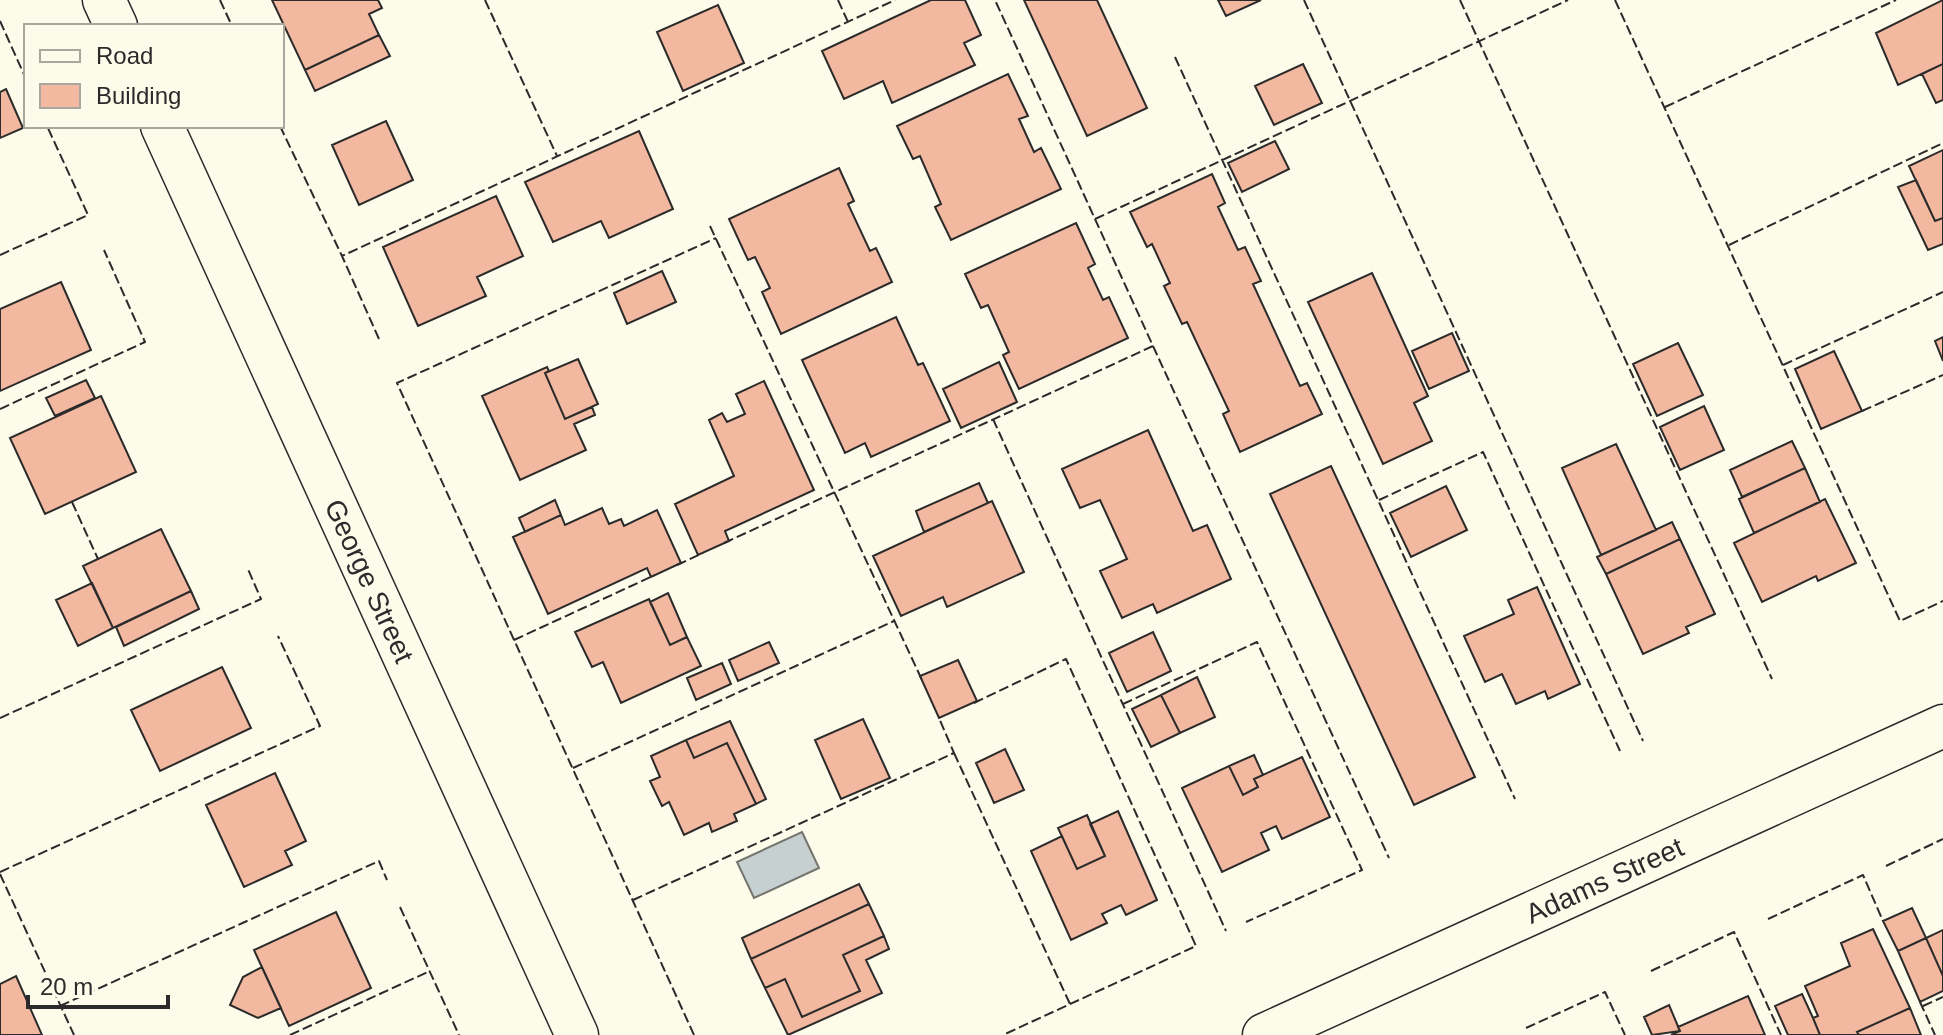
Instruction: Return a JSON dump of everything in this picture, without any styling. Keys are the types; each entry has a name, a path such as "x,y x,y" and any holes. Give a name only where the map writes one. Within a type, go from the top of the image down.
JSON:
{"street":[{"path":"104,0 115,24"},
{"name":"George Street","path":"163,128 577,1035"},
{"name":"Adams Street","path":"1264,1035 1943,726"}],"shaded area":[{"path":"802,832 819,868 754,898 737,862"}],"building":[{"path":"272,0 378,0 382,8 369,14 379,35 305,70"},
{"path":"931,0 965,0 981,35 964,43 975,65 892,103 883,81 844,99 822,51"},
{"path":"1024,0 1097,0 1147,108 1087,136"},
{"path":"1218,0 1261,0 1226,16"},
{"path":"1943,0 1943,64 1898,85 1876,33"},
{"path":"718,5 744,63 683,91 657,32"},
{"path":"379,35 390,56 315,91 305,70"},
{"path":"1303,64 1322,103 1274,125 1255,86"},
{"path":"1943,64 1943,100 1936,103 1922,74"},
{"path":"1008,74 1028,116 1019,119 1034,152 1041,148 1061,189 951,240 935,207 941,204 920,156 913,159 897,126"},
{"path":"6,89 23,128 0,138 0,92"},
{"path":"386,121 413,180 359,205 332,145"},
{"path":"639,131 673,209 609,238 601,221 553,242 525,182"},
{"path":"1275,141 1289,169 1242,192 1228,163"},
{"path":"1943,150 1943,218 1935,221 1909,166"},
{"path":"839,168 854,201 848,204 870,251 876,248 892,282 781,334 762,292 770,288 755,257 748,260 729,219"},
{"path":"1212,174 1225,203 1218,207 1238,250 1245,247 1261,281 1253,284 1300,386 1307,383 1322,414 1240,452 1223,414 1229,411 1187,322 1182,324 1164,286 1170,283 1152,244 1147,247 1130,212"},
{"path":"1916,180 1935,221 1943,218 1943,244 1928,250 1898,187"},
{"path":"496,196 523,256 477,277 486,296 418,326 383,247"},
{"path":"1076,223 1095,264 1088,268 1103,300 1109,297 1128,338 1019,389 1003,355 1009,352 988,305 981,308 965,274"},
{"path":"662,271 676,302 627,324 614,293"},
{"path":"1372,273 1428,396 1414,403 1432,441 1383,464 1308,302"},
{"path":"61,282 91,350 0,391 0,309"},
{"path":"896,317 918,365 923,363 950,421 871,457 865,443 845,453 802,360"},
{"path":"1452,333 1469,371 1429,389 1412,351"},
{"path":"1943,337 1943,361 1935,341"},
{"path":"1678,343 1703,395 1657,416 1633,364"},
{"path":"1834,351 1862,411 1821,429 1795,369"},
{"path":"578,359 598,404 565,419 545,373"},
{"path":"999,362 1017,402 961,428 943,389"},
{"path":"547,367 549,371 545,373 565,419 592,407 595,415 574,424 586,450 520,480 482,396"},
{"path":"86,380 95,398 55,416 46,398"},
{"path":"764,381 814,490 725,531 729,541 698,555 675,504 734,476 709,420 722,413 727,422 745,414 736,394"},
{"path":"101,396 136,472 45,514 10,438"},
{"path":"1704,406 1724,450 1680,470 1660,427"},
{"path":"1148,430 1193,531 1207,525 1231,579 1157,613 1153,604 1122,618 1100,571 1127,559 1100,500 1080,508 1062,469"},
{"path":"1792,441 1805,468 1742,497 1730,470"},
{"path":"1616,444 1656,530 1601,555 1562,468"},
{"path":"1331,466 1475,777 1414,805 1270,494"},
{"path":"1805,468 1820,502 1754,533 1739,499"},
{"path":"979,483 988,503 924,532 916,511"},
{"path":"1446,486 1467,530 1411,557 1390,513"},
{"path":"1825,499 1856,563 1818,581 1816,576 1762,602 1734,543"},
{"path":"555,500 561,515 525,532 519,518"},
{"path":"992,501 1024,572 947,607 943,597 901,616 873,556"},
{"path":"602,508 609,524 621,519 624,526 657,510 681,563 651,577 647,568 548,614 513,537 561,515 565,525"},
{"path":"1672,522 1680,539 1606,574 1597,557"},
{"path":"161,529 191,591 113,628 83,566"},
{"path":"1680,539 1715,614 1686,627 1689,633 1643,654 1606,574"},
{"path":"92,583 113,628 78,646 56,600"},
{"path":"1537,587 1580,684 1548,699 1545,691 1516,704 1502,674 1485,682 1464,636 1514,614 1508,600"},
{"path":"191,591 199,609 124,646 116,627"},
{"path":"668,593 687,637 670,645 650,602"},
{"path":"649,599 670,645 687,637 701,666 621,703 603,662 592,667 575,632"},
{"path":"1153,632 1171,671 1127,692 1109,653"},
{"path":"769,642 779,663 738,681 729,660"},
{"path":"958,660 977,701 939,718 920,676"},
{"path":"722,663 731,684 696,700 687,678"},
{"path":"222,667 251,728 160,771 131,710"},
{"path":"1197,677 1215,717 1180,733 1161,695"},
{"path":"1161,695 1180,733 1151,747 1132,709"},
{"path":"863,719 890,778 841,799 815,740"},
{"path":"730,721 766,799 756,804 727,743 694,758 686,740"},
{"path":"686,740 694,758 727,743 756,804 734,814 737,821 712,832 709,823 684,835 669,802 662,806 650,781 660,777 651,756"},
{"path":"1005,749 1024,790 994,803 976,763"},
{"path":"1254,755 1263,775 1254,779 1258,787 1243,795 1229,766"},
{"path":"1302,757 1330,817 1282,839 1276,826 1261,833 1269,850 1222,872 1182,788 1229,766 1243,795 1258,787 1254,779"},
{"path":"275,773 306,841 285,851 292,865 244,887 206,805"},
{"path":"1118,811 1157,900 1126,915 1121,905 1102,914 1107,923 1071,940 1031,851 1062,836 1077,869 1105,856 1090,824"},
{"path":"1087,815 1105,856 1077,869 1058,828"},
{"path":"859,884 869,904 751,959 742,938"},
{"path":"869,904 884,936 843,955 860,991 802,1017 785,979 765,988 751,959"},
{"path":"1912,908 1926,938 1898,951 1883,921"},
{"path":"336,912 371,988 289,1026 254,950"},
{"path":"1873,929 1910,1008 1857,1032 1859,1035 1820,1035 1813,1018 1818,1016 1805,986 1850,966 1841,943"},
{"path":"1943,930 1943,976 1926,938"},
{"path":"884,936 889,949 866,960 882,993 788,1035 765,988 785,979 802,1017 860,991 843,955"},
{"path":"1926,938 1943,976 1943,991 1920,1002 1898,951"},
{"path":"262,967 281,1008 258,1018 230,1005 243,977"},
{"path":"16,976 42,1035 0,1035 0,984"},
{"path":"1802,994 1820,1035 1788,1035 1775,1006"},
{"path":"1748,996 1765,1035 1671,1035 1680,1031 1678,1027"},
{"path":"1669,1005 1680,1031 1652,1035 1644,1017"},
{"path":"1910,1008 1921,1035 1859,1035 1857,1032"}],"fence":[{"path":"220,0 231,24"},
{"path":"485,0 557,156"},
{"path":"838,0 848,22"},
{"path":"379,339 342,256 895,0"},
{"path":"724,543 1153,346 995,0"},
{"path":"1304,0 1643,741"},
{"path":"1460,0 1772,679"},
{"path":"1095,219 1568,0"},
{"path":"1615,0 1900,621 1943,601"},
{"path":"1665,107 1896,0"},
{"path":"0,21 24,75"},
{"path":"1175,57 1515,799"},
{"path":"0,255 88,215 48,128"},
{"path":"281,128 342,256"},
{"path":"1729,245 1943,143"},
{"path":"710,226 922,680"},
{"path":"694,1035 397,383 716,238"},
{"path":"0,409 145,342 104,250"},
{"path":"1783,365 1943,292"},
{"path":"1153,346 1389,858"},
{"path":"1862,411 1943,375"},
{"path":"993,419 1226,931"},
{"path":"1379,500 1483,452 1620,751"},
{"path":"72,502 98,559"},
{"path":"677,565 703,553"},
{"path":"0,718 261,599 247,567"},
{"path":"514,640 655,575"},
{"path":"573,768 894,621"},
{"path":"0,872 320,726 278,636"},
{"path":"1123,704 1257,642 1362,870 1246,922"},
{"path":"974,703 1066,659 1196,946 1003,1035"},
{"path":"633,900 954,753 939,718"},
{"path":"954,753 1070,1004"},
{"path":"1886,866 1943,839"},
{"path":"60,1006 379,861 387,880"},
{"path":"0,874 74,1035"},
{"path":"1768,919 1863,875 1883,921"},
{"path":"400,907 459,1035"},
{"path":"1651,971 1734,932 1781,1035"},
{"path":"290,1035 430,971"},
{"path":"1526,1028 1605,992 1625,1035"},
{"path":"1923,1006 1943,997"},
{"path":"1920,1002 1935,1035"}]}
